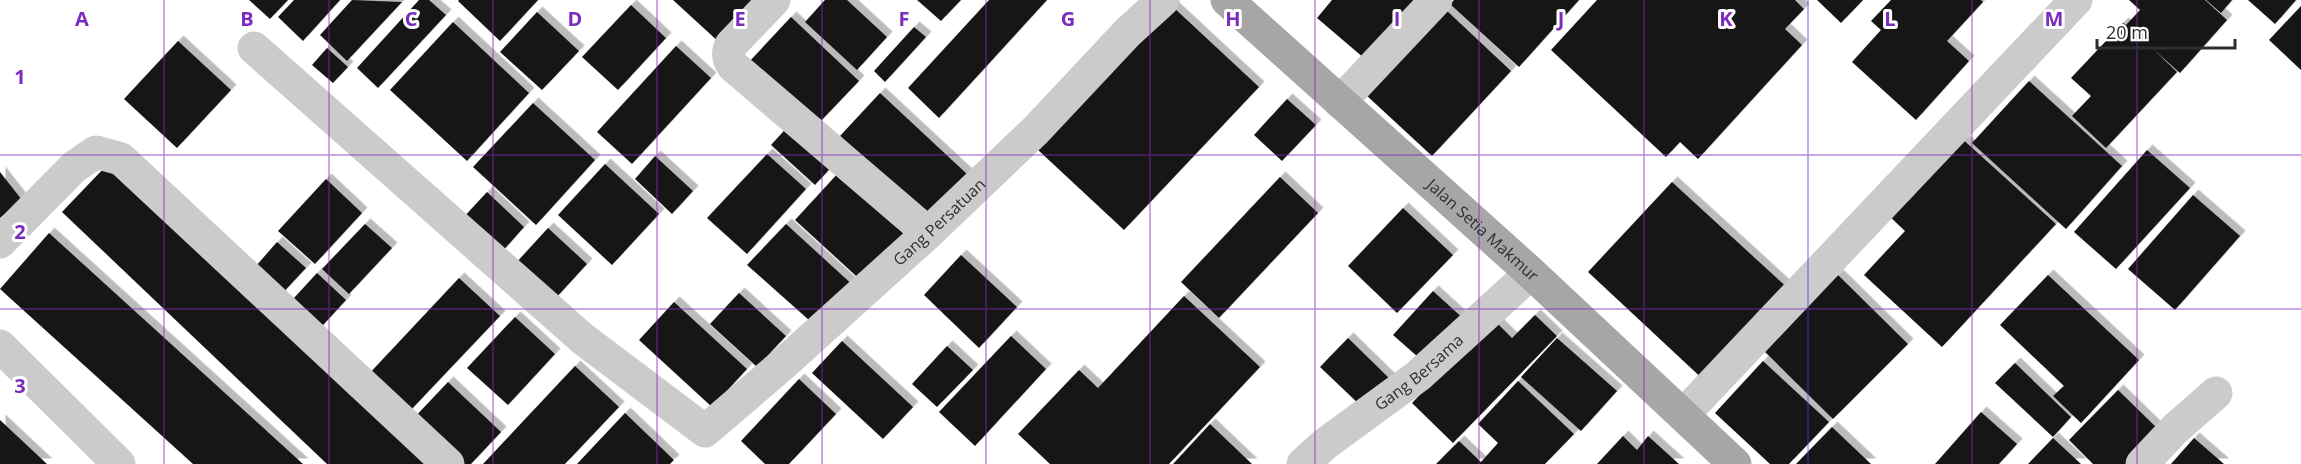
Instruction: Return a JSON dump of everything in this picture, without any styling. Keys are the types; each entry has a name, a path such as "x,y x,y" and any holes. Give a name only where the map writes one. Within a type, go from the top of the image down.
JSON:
{"main road":[{"name":"Jalan Setia Makmur","path":"1227,0 1531,273 1735,464"}],"street":[{"path":"774,0 731,45 728,51 733,66 928,233"},
{"name":"Gang Persatuan","path":"254,48 583,339 705,431 928,233 1036,130 1128,32 1163,0"},
{"path":"1340,102 1436,0"},
{"path":"1683,416 2076,0"},
{"path":"0,242 74,167 96,152 121,159 448,464"},
{"name":"Gang Bersama","path":"1303,464 1325,444 1418,376 1531,273"},
{"path":"0,346 119,464"},
{"path":"2142,464 2175,429 2216,393"}],"building":[{"path":"249,0 288,0 270,19"},
{"path":"294,0 340,0 303,41 278,17"},
{"path":"352,0 402,2 347,61 320,35"},
{"path":"419,0 429,0 446,15 378,88 357,68"},
{"path":"459,0 538,0 500,41"},
{"path":"673,0 762,0 721,44"},
{"path":"825,0 847,0 887,37 857,70 805,22"},
{"path":"917,0 961,0 941,21"},
{"path":"989,0 1047,0 939,118 908,88"},
{"path":"1332,0 1424,0 1371,64 1317,18"},
{"path":"1454,0 1579,0 1519,67 1450,4"},
{"path":"1597,0 1795,0 1804,9 1785,29 1802,45 1698,159 1680,142 1666,157 1551,50"},
{"path":"1817,0 1863,0 1841,23"},
{"path":"1891,0 1981,0 1983,2 1947,41 1969,61 1916,120 1852,62 1881,30 1871,21"},
{"path":"2129,0 2205,0 2227,20 2180,73 2153,49 2177,72 2106,148 2072,116 2091,96 2071,78 2123,23 2126,25 2140,10"},
{"path":"2206,0 2232,0 2221,13"},
{"path":"2248,0 2296,0 2275,24"},
{"path":"631,5 666,38 618,90 582,57"},
{"path":"1172,6 1259,87 1124,230 1037,149"},
{"path":"2301,6 2301,70 2269,40"},
{"path":"1445,9 1511,71 1432,156 1365,94"},
{"path":"537,12 579,51 542,90 500,52"},
{"path":"791,17 859,81 817,125 749,62"},
{"path":"453,22 529,93 467,161 390,90"},
{"path":"914,27 926,37 885,82 874,71"},
{"path":"178,41 231,90 177,148 124,99"},
{"path":"676,46 711,78 632,164 597,132"},
{"path":"327,48 348,67 333,83 312,65"},
{"path":"2029,81 2122,166 2066,229 1972,143"},
{"path":"880,93 968,175 929,218 840,136"},
{"path":"1287,99 1316,125 1282,161 1254,135"},
{"path":"533,103 595,160 536,225 473,167"},
{"path":"793,121 837,161 815,185 771,145"},
{"path":"1958,135 2056,224 1942,347 1864,275 1905,231 1886,213"},
{"path":"2147,150 2190,188 2116,269 2074,232"},
{"path":"767,154 806,189 747,254 707,218"},
{"path":"655,156 693,191 672,214 635,179"},
{"path":"108,164 426,464 327,464 62,212"},
{"path":"605,164 659,214 612,265 558,215"},
{"path":"841,170 912,237 867,286 795,220"},
{"path":"0,172 22,200 0,218"},
{"path":"1280,177 1318,213 1219,318 1181,282"},
{"path":"326,179 362,213 315,264 278,231"},
{"path":"1672,182 1792,292 1707,383 1588,272"},
{"path":"487,192 524,227 500,254 462,219"},
{"path":"2193,195 2240,236 2175,310 2128,269"},
{"path":"1403,208 1453,255 1397,313 1348,266"},
{"path":"365,224 392,248 349,294 322,269"},
{"path":"786,224 856,288 819,329 747,265"},
{"path":"548,228 587,264 554,300 515,264"},
{"path":"49,233 303,464 193,464 0,289"},
{"path":"277,242 306,268 277,299 249,274"},
{"path":"961,255 1017,307 979,348 924,295"},
{"path":"317,273 346,300 312,337 283,310"},
{"path":"1838,275 1908,344 1833,419 1763,350"},
{"path":"2048,275 2139,360 2081,423 2053,396 2064,386 2000,325"},
{"path":"459,278 500,316 407,414 367,376"},
{"path":"1433,291 1466,321 1427,365 1393,335"},
{"path":"739,293 786,336 757,367 710,324"},
{"path":"1184,296 1260,367 1169,464 1050,464 1018,434 1079,370 1098,388"},
{"path":"674,302 747,369 712,407 639,340"},
{"path":"1535,315 1557,336 1453,443 1412,403 1493,319 1512,338"},
{"path":"515,317 555,354 508,405 467,368"},
{"path":"1011,336 1046,369 975,446 939,412"},
{"path":"1348,338 1390,379 1362,407 1320,367"},
{"path":"1557,338 1617,391 1581,431 1521,377"},
{"path":"842,341 913,407 883,439 812,373"},
{"path":"947,346 973,370 937,407 912,384"},
{"path":"1763,361 1829,422 1789,464 1770,464 1715,413"},
{"path":"2015,363 2071,417 2053,437 1995,383"},
{"path":"575,366 619,407 565,464 483,464"},
{"path":"799,379 836,414 789,464 765,464 741,441"},
{"path":"1518,381 1574,434 1545,464 1436,464 1459,441 1481,462 1498,443 1478,424"},
{"path":"448,382 501,432 471,464 461,464 413,419"},
{"path":"2118,390 2159,430 2126,464 2093,464 2069,440"},
{"path":"1981,412 2017,444 1999,464 1935,464"},
{"path":"625,413 674,460 670,464 577,464"},
{"path":"0,420 47,464 0,464"},
{"path":"1210,424 1252,464 1173,464"},
{"path":"1832,427 1871,464 1796,464"},
{"path":"1623,436 1637,450 1648,436 1679,464 1597,464"},
{"path":"2053,438 2081,464 2028,464"},
{"path":"2194,438 2224,464 2171,464"}]}
